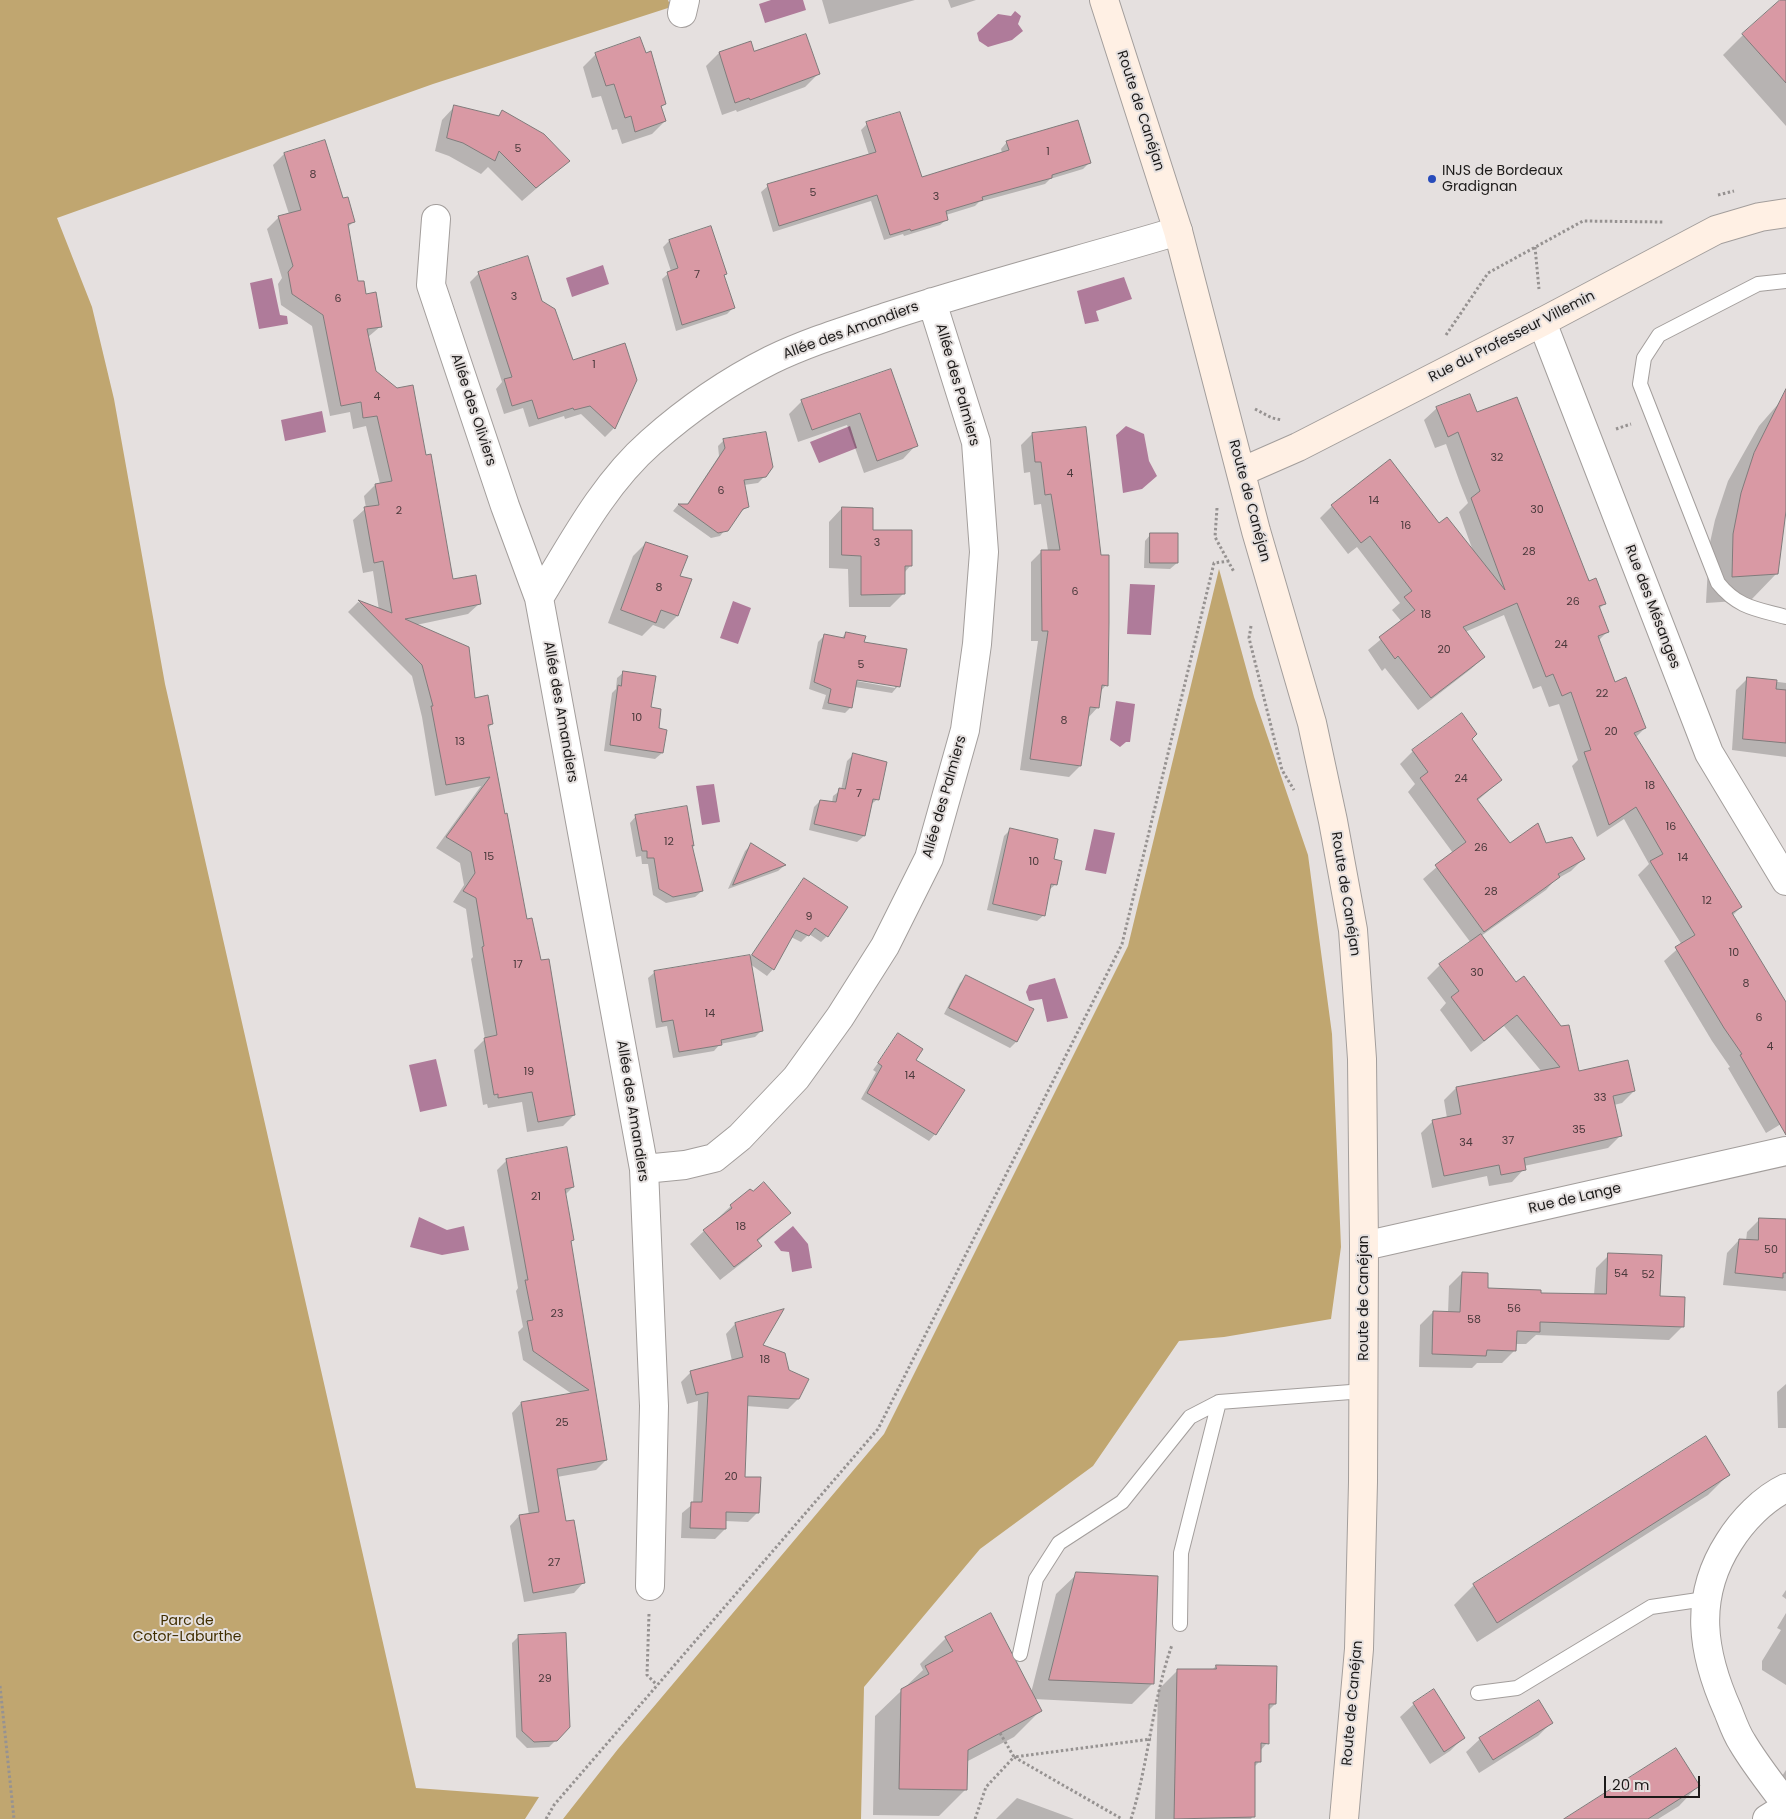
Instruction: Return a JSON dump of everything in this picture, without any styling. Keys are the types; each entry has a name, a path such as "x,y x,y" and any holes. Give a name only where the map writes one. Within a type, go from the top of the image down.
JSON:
{"street":[{"name":"Route de Canéjan","path":"1104,0 1178,231 1256,531 1312,723 1333,820 1353,930 1362,1059 1364,1391 1359,1649 1344,1819"},
{"name":"Rue du Professeur Villemin","path":"1242,472 1298,446 1542,322 1716,230 1760,216 1786,212"},
{"name":"Allée des Oliviers","path":"436,219 432,285 505,506 539,598"},
{"name":"Allée des Amandiers","path":"650,1586 654,1406 644,1169 539,598 585,523 623,470 650,442 732,382 771,360 814,342 932,302 1178,231"},
{"name":"Allée des Palmiers","path":"644,1169 685,1165 714,1158 740,1137 796,1078 840,1017 885,946 929,858 965,730 977,644 984,552 976,442 932,302"},
{"name":"Rue des Mésanges","path":"1542,322 1709,753 1774,847 1786,880"},
{"name":"Rue de Lange","path":"1364,1246 1786,1152"},
{"path":"1767,1819 1786,1805 1742,1742 1721,1695 1706,1648 1705,1599 1721,1553 1737,1528 1759,1507 1786,1488"}],"lane":[{"path":"1786,281 1758,284 1659,335 1644,358 1640,384 1718,583 1729,596 1739,603 1786,617"},
{"path":"1020,1654 1036,1579 1059,1543 1122,1502 1190,1417 1219,1402 1364,1391"},
{"path":"1180,1624 1181,1553 1219,1402"},
{"path":"1478,1693 1517,1688 1651,1607 1705,1599"}],"path":[{"path":"1711,199 1727,191 1736,191"},
{"path":"1445,338 1488,273 1583,221 1663,222 1671,218"},
{"path":"1535,247 1542,322"},
{"path":"1248,405 1272,418 1285,420"},
{"path":"1587,440 1653,416"},
{"path":"1217,507 1215,537 1237,577"},
{"path":"546,1819 554,1805 878,1429 1122,944 1214,563 1229,562 1256,531"},
{"path":"1251,623 1249,638 1282,770 1297,795"},
{"path":"650,1586 648,1675 657,1685"},
{"path":"1131,1819 1141,1789 1165,1666 1180,1624"},
{"path":"0,1686 14,1819"},
{"path":"1000,1733 1014,1757 1122,1819"},
{"path":"975,1819 986,1787 1014,1757 1151,1739"}],"green space":[{"name":"Parc de Cotor-Laburthe","path":"0,0 668,0 671,7 433,84 57,218 92,307 114,399 165,684 416,1788 539,1797 525,1819 0,1819"},
{"path":"1219,569 1254,697 1308,855 1332,1034 1341,1247 1331,1319 1224,1337 1179,1341 1093,1466 980,1549 864,1687 861,1819 563,1819 618,1749 884,1434 1128,946"}],"shaded area":[{"path":"771,0 803,0 806,10 765,23 759,4"},
{"path":"1015,11 1021,16 1018,24 1023,31 1012,40 988,47 979,41 977,33 998,14 1011,16"},
{"path":"603,265 609,284 572,297 566,278"},
{"path":"1124,277 1132,299 1096,311 1099,321 1085,324 1077,291"},
{"path":"272,278 280,315 287,316 288,324 259,329 250,283"},
{"path":"322,411 326,432 285,441 281,420"},
{"path":"850,426 857,448 819,463 810,442"},
{"path":"1126,426 1144,434 1149,461 1157,476 1142,489 1123,493 1116,435"},
{"path":"1130,584 1155,585 1151,635 1127,634"},
{"path":"733,601 751,608 738,644 720,638"},
{"path":"1116,701 1135,704 1130,742 1126,742 1120,747 1110,740"},
{"path":"714,784 720,822 702,825 696,786"},
{"path":"1094,829 1115,833 1106,874 1085,870"},
{"path":"1055,978 1068,1018 1047,1022 1042,999 1029,1001 1026,992 1029,985"},
{"path":"436,1059 447,1106 420,1112 409,1065"},
{"path":"419,1217 447,1230 464,1226 469,1250 442,1255 410,1247"},
{"path":"793,1226 808,1244 812,1268 792,1272 789,1252 781,1251 774,1242"}],"building":[{"path":"1780,0 1786,0 1786,83 1742,34"},
{"path":"806,34 820,74 750,100 749,98 735,103 719,52 751,41 754,51"},
{"path":"640,37 646,53 651,51 666,104 661,106 666,121 635,132 631,116 625,118 614,84 606,86 595,53"},
{"path":"454,105 499,116 502,110 544,134 570,161 536,188 499,151 495,161 463,143 447,138"},
{"path":"900,112 922,177 1009,150 1006,141 1078,120 1091,163 1052,175 1052,178 982,197 983,200 946,211 948,220 911,231 910,229 890,235 877,195 779,226 767,184 876,152 866,122"},
{"path":"325,140 343,198 348,197 355,222 348,224 358,281 364,281 366,294 376,292 382,327 367,329 376,371 397,388 413,385 426,455 431,454 453,579 476,575 481,604 405,619 469,647 475,698 488,695 493,724 488,725 505,814 507,813 527,919 532,918 541,960 549,959 575,1115 538,1122 532,1092 498,1098 498,1094 494,1095 484,1038 497,1035 482,947 484,946 476,898 463,891 475,873 471,852 446,837 490,777 446,785 431,706 433,706 422,665 358,600 392,613 383,561 374,563 364,507 379,505 375,484 392,481 377,416 363,418 361,402 341,406 323,315 292,294 288,272 293,266 278,216 301,210 284,153"},
{"path":"711,226 727,274 724,275 735,308 682,325 667,272 678,268 669,240"},
{"path":"528,256 542,301 555,309 573,360 625,343 637,380 615,429 590,406 574,410 573,408 538,419 532,400 512,406 504,379 512,377 478,272"},
{"path":"891,369 918,446 877,461 860,413 812,430 801,400"},
{"path":"1786,389 1786,511 1778,574 1732,577 1733,534 1741,493 1754,453"},
{"path":"1470,394 1477,412 1517,397 1589,581 1596,578 1606,604 1599,606 1609,632 1598,636 1615,682 1626,677 1646,728 1634,733 1742,907 1732,913 1786,1002 1786,1135 1740,1055 1742,1054 1675,947 1695,935 1650,861 1663,854 1636,807 1609,825 1584,752 1591,750 1571,692 1562,696 1553,674 1546,677 1517,603 1463,627 1485,657 1431,698 1398,656 1395,659 1379,637 1415,610 1404,597 1412,591 1370,536 1361,543 1331,505 1390,459 1439,523 1447,517 1505,590 1471,498 1480,491 1458,432 1448,437 1436,407"},
{"path":"1086,427 1101,555 1109,555 1109,623 1108,686 1102,685 1099,708 1090,707 1081,766 1030,759 1048,631 1042,631 1041,550 1060,550 1051,494 1045,495 1041,462 1035,462 1032,433"},
{"path":"766,432 773,467 766,477 744,480 749,507 743,509 728,531 718,533 678,504 688,504 725,448 723,439"},
{"path":"842,507 873,508 873,530 912,530 912,566 905,566 905,594 861,595 861,556 842,555"},
{"path":"1150,533 1178,533 1178,563 1150,563"},
{"path":"646,542 688,556 680,576 692,579 678,616 661,610 656,623 621,610"},
{"path":"846,632 866,636 864,642 907,649 900,687 857,680 852,708 828,703 831,689 814,682 824,634 844,638"},
{"path":"623,671 656,676 651,707 661,709 659,728 667,730 663,753 610,745 618,685 621,686"},
{"path":"1747,677 1777,680 1776,689 1786,690 1786,743 1743,739"},
{"path":"1462,713 1477,734 1472,739 1502,780 1477,799 1510,843 1538,823 1546,843 1572,837 1585,859 1558,874 1560,877 1484,932 1435,865 1466,842 1420,778 1428,772 1412,750"},
{"path":"853,753 887,762 879,800 873,799 865,836 814,824 820,800 836,802 839,788 845,789"},
{"path":"687,806 694,846 692,845 703,891 673,897 659,889 654,858 647,858 647,851 642,851 635,815"},
{"path":"1010,828 1058,839 1054,859 1062,861 1057,885 1051,884 1045,916 993,904"},
{"path":"751,843 786,865 733,885"},
{"path":"804,878 848,907 828,937 815,928 809,936 796,930 774,970 752,955"},
{"path":"1481,934 1516,982 1524,976 1561,1026 1569,1025 1579,1071 1628,1060 1635,1091 1613,1096 1622,1136 1524,1158 1526,1170 1501,1175 1499,1165 1444,1176 1432,1120 1461,1114 1456,1087 1560,1067 1517,1015 1484,1041 1451,997 1459,991 1439,964"},
{"path":"750,955 763,1031 721,1040 722,1045 679,1052 673,1020 662,1022 654,971"},
{"path":"966,975 1034,1009 1017,1042 949,1008"},
{"path":"898,1033 923,1049 916,1060 965,1090 936,1135 867,1093 882,1066 878,1063"},
{"path":"567,1147 574,1187 565,1189 574,1240 571,1241 607,1460 557,1469 566,1521 574,1520 585,1583 533,1593 519,1515 539,1512 521,1402 589,1390 533,1351 527,1321 533,1320 525,1280 528,1280 506,1159"},
{"path":"764,1182 791,1213 757,1240 762,1246 734,1267 703,1230 732,1208 730,1205 750,1189 753,1191"},
{"path":"1759,1218 1786,1219 1786,1273 1783,1273 1783,1278 1735,1273 1739,1239 1758,1240"},
{"path":"1608,1253 1662,1255 1660,1296 1685,1297 1684,1327 1540,1322 1540,1332 1517,1331 1516,1351 1487,1350 1486,1356 1432,1354 1433,1311 1460,1312 1462,1272 1488,1273 1488,1288 1541,1290 1541,1293 1606,1294"},
{"path":"784,1309 763,1345 785,1353 789,1370 809,1379 799,1399 748,1396 745,1477 761,1477 759,1513 726,1512 726,1529 690,1528 691,1502 702,1502 708,1392 696,1395 690,1371 743,1357 735,1323"},
{"path":"1706,1436 1730,1475 1497,1623 1473,1584"},
{"path":"1076,1572 1158,1576 1154,1684 1049,1680"},
{"path":"991,1613 1042,1711 968,1750 967,1790 899,1789 901,1689 929,1674 925,1666 953,1651 945,1637"},
{"path":"566,1633 570,1727 557,1741 534,1742 522,1731 518,1635"},
{"path":"1216,1665 1277,1666 1276,1704 1269,1704 1269,1744 1261,1743 1261,1762 1255,1762 1255,1817 1174,1819 1177,1669 1216,1669"},
{"path":"1434,1689 1465,1738 1444,1752 1413,1703"},
{"path":"1539,1700 1553,1723 1493,1760 1479,1738"},
{"path":"1676,1748 1700,1786 1648,1819 1564,1819"}],"place":[{"name":"INJS de Bordeaux Gradignan","path":"1432,179"}]}
